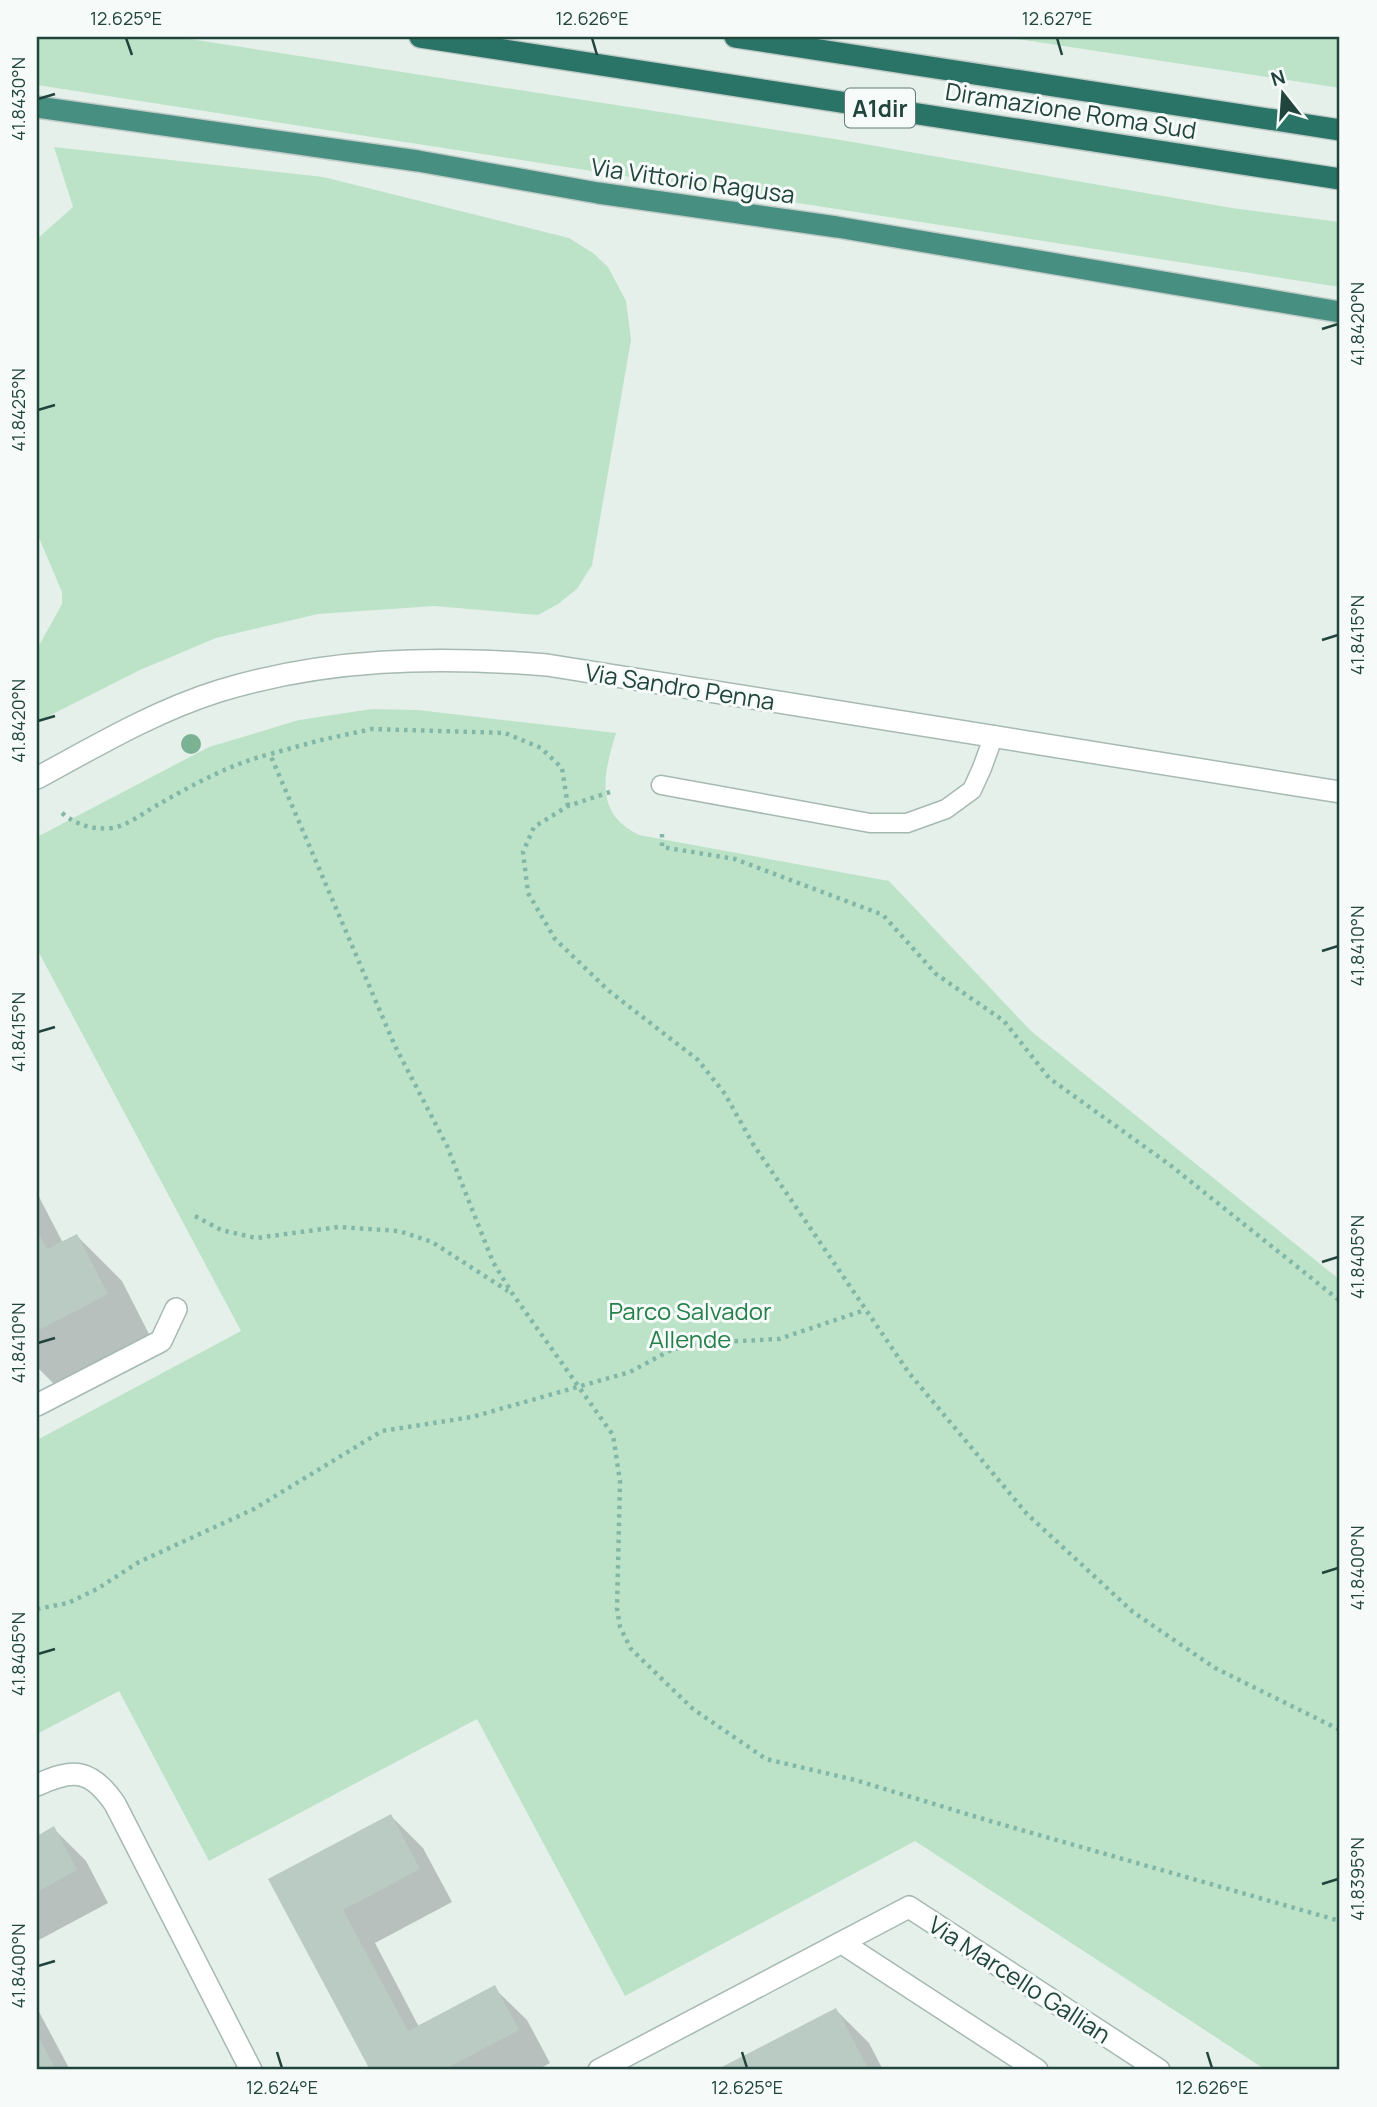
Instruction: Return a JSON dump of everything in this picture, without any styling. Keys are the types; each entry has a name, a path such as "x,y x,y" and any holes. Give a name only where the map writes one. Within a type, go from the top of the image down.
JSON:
{"highway":[{"name":"Diramazione Roma Sud","path":"420,37 1340,179"},
{"name":"Diramazione Roma Sud","path":"734,37 1340,130"},
{"name":"Via Vittorio Ragusa","path":"37,107 404,159 598,193 837,228 1340,312"}],"street":[{"name":"Via Sandro Penna","path":"37,778 158,715 218,691 324,668 402,661 480,659 547,665 1340,792"},
{"path":"37,1405 161,1341 176,1309"},
{"path":"37,1785 56,1776 78,1773 104,1788 115,1804 251,2070"},
{"name":"Via Marcello Gallian","path":"604,2069 909,1907 1159,2070"},
{"path":"842,1943 1037,2070"}],"lane":[{"path":"661,785 870,823 908,823 946,809 972,790 994,735"}],"path":[{"path":"62,813 72,821 90,828 115,828 233,766 372,729 505,733 541,748 562,768 568,806"},
{"path":"270,754 395,1046 447,1146 493,1262 613,1435 620,1481 617,1608 620,1627 631,1649 693,1709 766,1759 855,1780 1340,1921"},
{"path":"610,792 568,806 534,827 523,852 528,893 555,940 609,991 698,1060 725,1094 752,1144 909,1373 1027,1514 1133,1612 1215,1668 1340,1730"},
{"path":"662,834 662,847 734,859 883,915 936,974 1004,1021 1049,1078 1170,1165 1340,1301"},
{"path":"195,1216 221,1230 256,1238 338,1227 399,1231 432,1242 512,1293"},
{"path":"37,1609 68,1603 97,1589 139,1562 254,1509 382,1431 472,1417 630,1372 671,1350 701,1343 779,1339 865,1310"}],"green space":[{"path":"37,37 177,37 841,140 1232,208 1340,222 1340,287 37,85"},
{"path":"1005,37 1340,37 1340,88"},
{"path":"54,147 323,177 569,238 593,253 608,267 626,301 631,340 592,565 577,589 538,615 434,606 318,614 216,638 140,670 37,722 37,649 62,604 62,592 37,533 37,239 73,207"},
{"name":"Parco Salvador Allende","path":"372,709 418,710 616,733 606,777 608,804 624,826 639,835 889,881 1031,1031 1340,1280 1340,2069 1266,2070 915,1841 625,1996 477,1719 209,1861 119,1691 37,1734 37,1440 241,1331 37,949 37,837 209,747 299,720"}],"building":[{"path":"37,1230 47,1249 77,1234 108,1294 37,1331"},
{"path":"391,1814 420,1869 343,1910 408,2031 495,1985 519,2030 443,2070 370,2070 268,1879"},
{"path":"54,1826 77,1870 37,1892 37,1836"},
{"path":"836,2008 869,2070 716,2070"},
{"path":"37,2034 56,2070 37,2070"}]}
